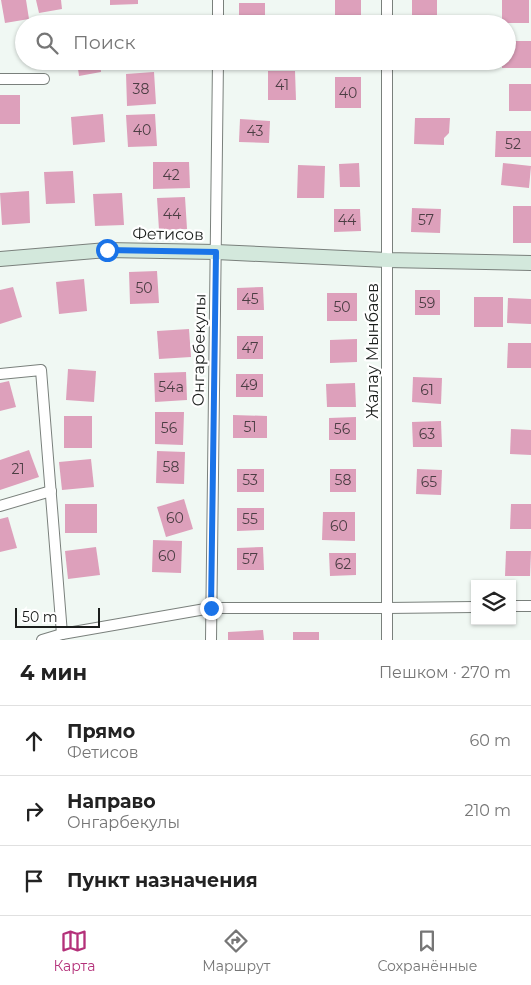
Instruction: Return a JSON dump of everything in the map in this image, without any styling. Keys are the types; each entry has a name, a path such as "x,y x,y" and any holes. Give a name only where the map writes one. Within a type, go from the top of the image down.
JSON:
{"street":[{"path":"218,0 218,15"},
{"path":"387,0 387,15"},
{"name":"Онгарбекулы","path":"210,640 218,70"},
{"name":"Жалау Мынбаев","path":"387,70 387,640"},
{"path":"0,79 44,79"},
{"name":"Фетисов","path":"0,259 107,250 531,263"},
{"path":"0,374 41,370 62,634"},
{"path":"0,506 51,490"},
{"path":"516,606 531,606"},
{"path":"42,640 62,634 211,608 471,607"}],"building":[{"path":"1,0 26,0 28,15 15,15 15,21 5,23"},
{"path":"36,0 61,0 62,9 39,13"},
{"path":"110,0 138,0 138,4 110,5"},
{"path":"335,0 361,0 361,15 335,15"},
{"path":"412,0 437,0 437,15 412,15"},
{"path":"502,0 529,0 529,23 516,23 516,15 502,15"},
{"path":"239,3 265,3 265,15 239,15"},
{"path":"516,41 531,41 531,68 516,68"},
{"path":"78,70 101,70 101,72 79,76"},
{"path":"268,71 295,71 296,100 268,100"},
{"path":"154,72 156,104 127,106 126,74"},
{"path":"335,77 361,77 361,108 335,108"},
{"path":"509,84 531,84 531,111 509,111"},
{"path":"0,95 20,95 20,124 0,124"},
{"path":"103,114 105,142 73,145 71,117"},
{"path":"155,114 157,146 128,147 126,115"},
{"path":"415,118 450,118 449,133 444,138 444,145 414,144"},
{"path":"240,119 270,121 269,143 239,142"},
{"path":"496,131 531,131 531,157 495,157"},
{"path":"153,162 189,162 190,188 153,189"},
{"path":"359,163 360,187 340,187 339,164"},
{"path":"503,163 531,166 529,188 501,185"},
{"path":"298,165 325,166 324,198 297,198"},
{"path":"73,171 75,203 46,204 44,172"},
{"path":"29,191 30,223 2,225 0,193"},
{"path":"122,193 124,225 95,226 93,194"},
{"path":"185,197 187,229 159,230 157,198"},
{"path":"513,206 531,206 531,243 513,243"},
{"path":"412,208 441,209 440,233 411,232"},
{"path":"334,209 360,209 361,231 334,232"},
{"path":"157,271 159,303 130,304 129,272"},
{"path":"84,279 87,311 59,314 56,282"},
{"path":"13,287 22,317 0,324 0,290"},
{"path":"263,287 264,310 237,310 237,288"},
{"path":"415,290 440,290 440,315 415,315"},
{"path":"327,293 357,293 357,321 327,321"},
{"path":"474,297 503,297 503,327 474,327"},
{"path":"508,298 531,299 531,324 507,323"},
{"path":"189,329 191,357 159,359 157,331"},
{"path":"237,336 263,336 263,359 237,359"},
{"path":"357,339 357,362 330,363 330,340"},
{"path":"508,343 531,343 531,368 507,368"},
{"path":"68,369 96,371 94,402 66,400"},
{"path":"186,372 187,400 155,402 154,373"},
{"path":"236,374 263,374 263,397 236,397"},
{"path":"413,377 442,378 441,404 412,402"},
{"path":"9,381 16,407 0,411 0,383"},
{"path":"355,383 356,407 327,407 326,384"},
{"path":"155,412 184,412 183,445 155,444"},
{"path":"233,415 267,416 267,438 233,438"},
{"path":"64,416 92,416 92,448 64,448"},
{"path":"356,417 356,440 329,440 329,418"},
{"path":"441,421 442,447 413,447 412,422"},
{"path":"511,429 531,430 531,455 510,454"},
{"path":"29,450 39,477 0,490 0,460"},
{"path":"157,451 185,452 184,484 156,483"},
{"path":"91,459 94,487 62,490 59,462"},
{"path":"237,469 264,469 264,492 237,492"},
{"path":"330,469 356,469 356,492 330,492"},
{"path":"417,469 442,470 441,495 416,494"},
{"path":"184,499 193,529 166,537 157,507"},
{"path":"65,504 97,504 97,533 65,533"},
{"path":"511,504 531,504 531,529 510,529"},
{"path":"237,508 264,508 264,530 237,531"},
{"path":"323,512 355,512 355,541 322,540"},
{"path":"8,517 17,548 0,552 0,519"},
{"path":"153,540 182,541 181,573 152,572"},
{"path":"96,547 100,575 68,579 65,551"},
{"path":"263,547 264,570 237,570 237,548"},
{"path":"506,551 531,551 530,576 505,576"},
{"path":"329,553 356,553 356,575 330,576"},
{"path":"263,630 264,640 228,640 228,632"},
{"path":"293,632 319,632 319,640 293,640"}],"route":[{"path":"107,250 216,252 211,608"}]}
